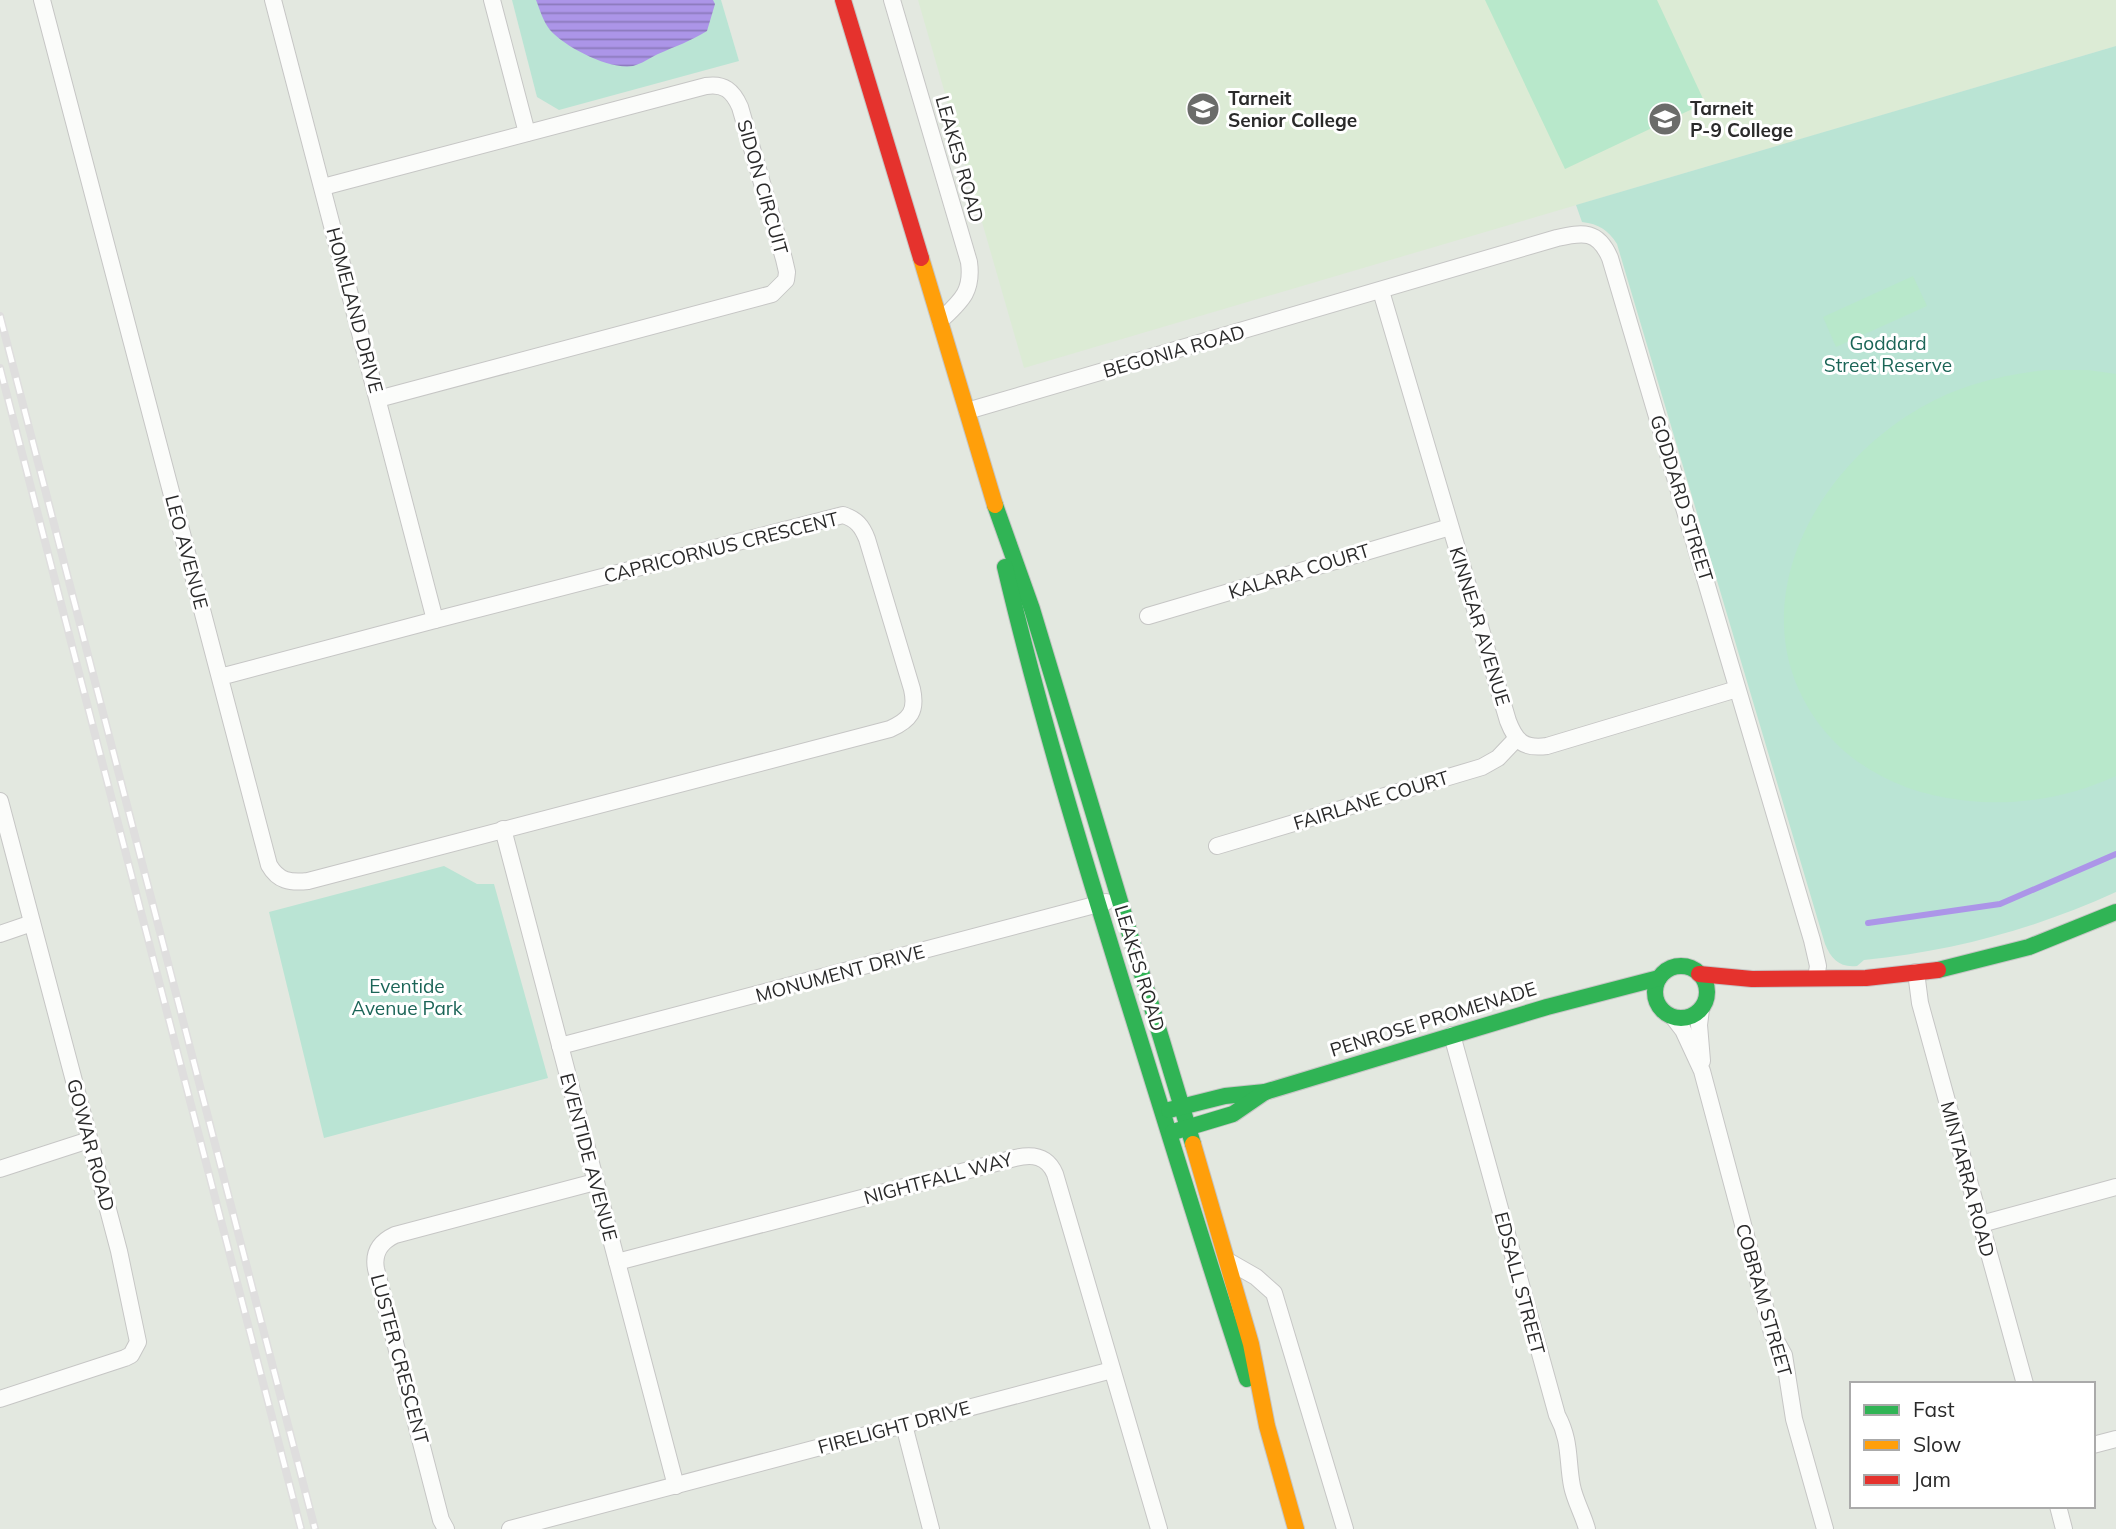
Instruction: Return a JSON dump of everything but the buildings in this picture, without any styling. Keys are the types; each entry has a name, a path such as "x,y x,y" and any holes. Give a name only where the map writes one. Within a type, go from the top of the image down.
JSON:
{"main road":[{"name":"LEAKES ROAD","path":"843,0 998,516 1032,609 1228,1261 1251,1344 1267,1426 1296,1529"},
{"name":"LEAKES ROAD","path":"998,516 1006,574 1017,623 1098,904 1227,1324 1267,1426"},
{"path":"1763,979 1727,993 1702,1006 1689,1017 1667,1012 1655,996 1659,978 1664,972 1678,967 1720,977 1875,978 1978,962 2072,931 2116,912"},
{"path":"1699,974 1706,985 1706,998 1702,1006"},
{"name":"PENROSE PROMENADE","path":"1163,1112 1225,1096 1265,1091 1590,995 1659,978"},
{"name":"PENROSE PROMENADE","path":"1613,991 1651,1002 1667,1012"},
{"name":"PENROSE PROMENADE","path":"1169,1133 1234,1114 1265,1091"}],"street":[{"name":"LEO AVENUE","path":"42,0 273,873 293,883 308,881 503,829"},
{"name":"HOMELAND DRIVE","path":"273,0 435,620"},
{"path":"492,0 527,133"},
{"name":"LEAKES ROAD","path":"892,0 969,262 971,277 968,289 960,302 940,321"},
{"name":"SIDON CIRCUIT","path":"323,187 706,86 720,86 728,89 740,107 784,259 786,280 783,286 772,294 378,399"},
{"name":"GODDARD STREET","path":"1381,290 1569,235 1588,234 1605,246 1812,940 1818,966 1816,978"},
{"name":"BEGONIA ROAD","path":"967,411 1381,290"},
{"name":"KINNEAR AVENUE","path":"1381,290 1508,722 1516,739"},
{"name":"CAPRICORNUS CRESCENT","path":"220,677 835,516 853,518 862,527 913,696 911,712 902,724 503,829"},
{"name":"KALARA COURT","path":"1148,616 1450,527"},
{"path":"1516,739 1529,746 1547,746 1737,689"},
{"name":"FAIRLANE COURT","path":"1217,846 1482,767 1498,758 1516,739"},
{"name":"GOWAR ROAD","path":"0,801 138,1333 136,1348 125,1358 0,1399"},
{"name":"EVENTIDE AVENUE","path":"503,829 676,1486"},
{"name":"MONUMENT DRIVE","path":"560,1046 1119,898"},
{"path":"0,934 32,923"},
{"name":"MINTARRA ROAD","path":"1916,972 1920,1003 2024,1382"},
{"name":"COBRAM STREET","path":"1702,1006 1699,1025 1702,1071"},
{"name":"COBRAM STREET","path":"1667,1012 1683,1030 1702,1071 1772,1333 1784,1355 1794,1419 1825,1529"},
{"name":"EDSALL STREET","path":"1452,1035 1557,1415 1566,1434 1572,1484 1587,1529"},
{"path":"0,1169 89,1140"},
{"name":"NIGHTFALL WAY","path":"617,1262 1033,1155 1047,1161 1055,1174 1112,1370"},
{"name":"LUSTER CRESCENT","path":"446,1529 441,1520 376,1269 377,1250 395,1235 595,1182"},
{"path":"1981,1224 2116,1187"},
{"path":"1228,1261 1256,1277 1274,1293 1345,1529"},
{"path":"1112,1370 1159,1529"},
{"name":"FIRELIGHT DRIVE","path":"676,1486 1112,1370"},
{"path":"904,1425 931,1529"},
{"path":"2095,1444 2116,1439"},
{"path":"510,1529 676,1486"},
{"path":"2059,1508 2064,1529"}],"shaded area":[{"path":"536,0 713,0 715,4 707,31 639,64 623,66 588,56 557,37 545,23"},
{"name":"Tarneit Senior College","path":"918,0 2116,0 2116,46 1024,368"}],"green space":[{"path":"512,0 721,0 739,61 559,110 537,97"},
{"path":"1485,0 1657,0 1705,103 1565,169"},
{"name":"Goddard Street Reserve","path":"2116,46 2116,892 2055,917 1993,936 1930,951 1864,960 1857,966 1846,966 1833,958 1825,944 1617,244 1602,228 1582,222 1576,205"},
{"path":"1913,276 1927,306 1836,347 1823,317"},
{"path":"2046,370 2088,370 2116,374 2116,776 2060,795 2000,802 1941,797 1903,786 1868,768 1837,744 1823,729 1797,686 1785,640 1786,595 1797,550 1818,508 1846,469 1881,435 1920,408 1965,387 1997,378"},
{"name":"Eventide Avenue Park","path":"444,866 477,884 494,884 548,1078 324,1138 269,912"}],"waterway":[{"path":"1868,923 2000,904 2116,854"}],"railway":[{"path":"0,316 315,1529"},
{"path":"0,368 301,1529"}],"traffic: fast":[{"path":"995,505 1032,609 1193,1144"},
{"path":"1005,567 1077,835 1247,1379"},
{"path":"1938,970 2029,947 2116,912"},
{"path":"1681,966 1691,968 1699,974 1705,982 1707,992 1705,1002 1699,1010 1691,1016 1681,1018 1671,1016 1663,1010 1657,1002 1655,992 1657,982 1663,974 1671,968 1681,966"},
{"path":"1169,1110 1225,1096 1265,1092 1547,1007 1659,978"},
{"path":"1173,1132 1233,1114 1265,1092"}],"traffic: slow":[{"path":"921,258 995,505"},
{"path":"1193,1144 1251,1344 1267,1426 1296,1529"}],"traffic: jam":[{"path":"843,0 921,258"},
{"path":"1699,974 1752,979 1866,978 1938,970"}],"place":[{"name":"Tarneit Senior College","path":"1203,109"},
{"name":"Tarneit P-9 College","path":"1665,119"}]}
